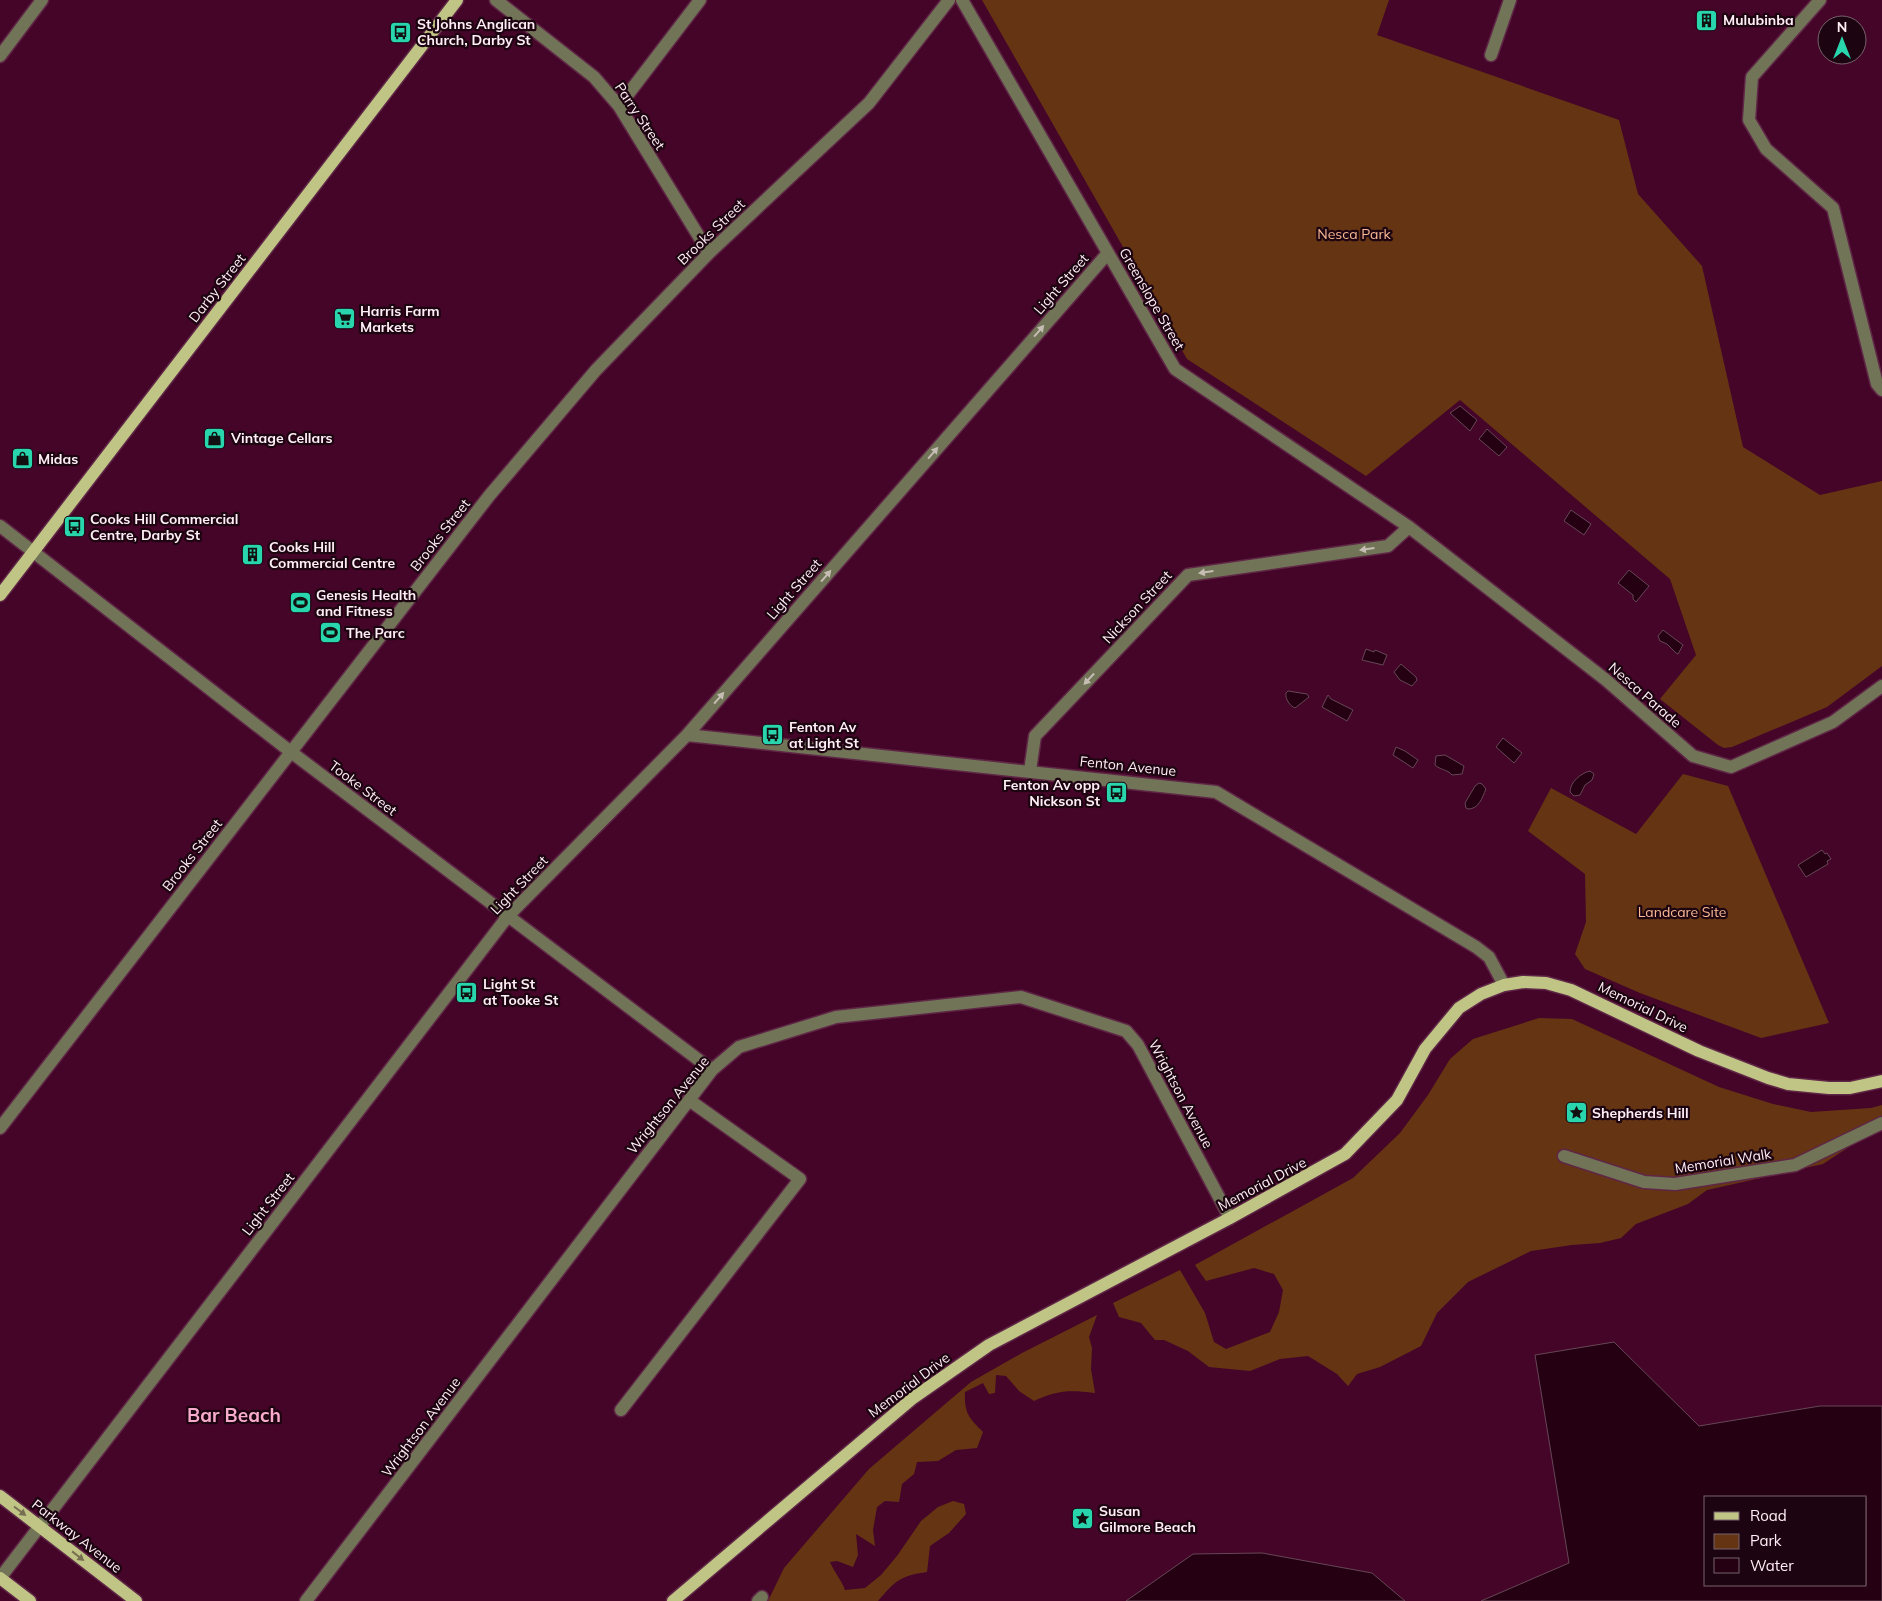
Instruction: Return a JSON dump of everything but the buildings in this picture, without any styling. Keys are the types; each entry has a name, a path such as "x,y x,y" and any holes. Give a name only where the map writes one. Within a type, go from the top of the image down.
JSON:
{"main road":[{"name":"Darby Street","path":"0,595 457,0"},
{"name":"Memorial Drive","path":"673,1601 913,1398 989,1345 1230,1218 1345,1154 1397,1100 1425,1049 1459,1008 1481,994 1504,985 1523,982 1546,983 1572,990 1724,1062 1788,1084 1850,1088 1882,1081"},
{"name":"Parkway Avenue","path":"0,1496 136,1601"},
{"path":"0,1578 30,1601"}],"street":[{"path":"0,56 42,0"},
{"name":"Parry Street","path":"496,0 594,77 619,106 709,253"},
{"path":"619,106 700,0"},
{"name":"Brooks Street","path":"0,1128 489,496 596,370 709,253 869,103 949,0"},
{"name":"Greenslope Street","path":"962,0 1175,369 1409,527"},
{"path":"1491,55 1510,0"},
{"path":"1820,0 1752,77 1749,120 1766,149 1833,208 1876,384 1882,390"},
{"name":"Light Street","path":"0,1578 508,916 687,735 1108,253"},
{"name":"Tooke Street","path":"0,526 290,752 712,1070"},
{"name":"Nesca Parade","path":"1409,527 1606,680 1693,756 1731,767 1833,722 1882,686"},
{"name":"Nickson Street","path":"1030,771 1035,736 1188,575 1388,546 1409,527"},
{"name":"Fenton Avenue","path":"687,735 1216,792 1476,947 1489,957 1504,985"},
{"name":"Wrightson Avenue","path":"306,1601 712,1070 739,1047 836,1017 1021,997 1126,1031 1134,1039 1230,1218"},
{"path":"621,1410 800,1179 689,1100"},
{"name":"Memorial Walk","path":"1564,1156 1644,1182 1675,1184 1795,1164 1882,1123"}],"green space":[{"name":"Nesca Park","path":"982,0 1389,0 1377,35 1619,120 1638,194 1702,266 1743,447 1820,495 1882,481 1882,666 1827,707 1732,747 1724,748 1660,699 1696,655 1670,579 1460,400 1366,476 1187,359"},
{"name":"Landcare Site","path":"1683,774 1728,786 1829,1023 1761,1038 1640,993 1585,969 1575,954 1586,922 1585,874 1528,831 1551,788 1636,834"},
{"path":"1539,1018 1572,1019 1719,1087 1773,1104 1811,1112 1871,1108 1882,1105 1882,1124 1862,1125 1855,1143 1823,1164 1707,1190 1688,1204 1636,1224 1621,1238 1600,1243 1531,1251 1468,1282 1437,1313 1421,1346 1380,1367 1357,1374 1348,1386 1337,1374 1308,1356 1280,1359 1250,1371 1209,1367 1188,1351 1164,1340 1155,1340 1141,1323 1119,1317 1113,1303 1180,1270 1205,1313 1214,1342 1226,1349 1270,1332 1279,1312 1283,1290 1274,1274 1254,1268 1206,1281 1195,1265 1353,1178 1400,1133 1428,1095 1450,1059 1473,1039"},
{"path":"1097,1315 1089,1337 1092,1348 1091,1369 1095,1393 1064,1392 1034,1401 1019,1391 1006,1376 996,1375 995,1393 989,1394 983,1383 965,1392 965,1405 968,1415 983,1432 977,1448 956,1450 938,1461 917,1462 914,1474 902,1484 899,1502 885,1501 877,1507 873,1530 875,1546 856,1534 858,1555 853,1567 837,1561 830,1562 845,1590 865,1588 881,1575 897,1556 921,1521 938,1507 953,1501 964,1504 966,1514 949,1533 930,1546 927,1572 904,1577 889,1588 878,1601 768,1601 784,1568 869,1469 971,1382 1022,1353"}],"water":[{"path":"1460,406 1477,420 1470,431 1450,413"},
{"path":"1487,429 1507,447 1499,456 1479,439"},
{"path":"1571,510 1591,524 1584,535 1564,521"},
{"path":"1629,570 1649,586 1636,602 1633,599 1633,595 1618,583"},
{"path":"1663,630 1683,645 1678,654 1667,644 1660,641 1658,636"},
{"path":"1366,649 1374,652 1375,650 1387,655 1383,665 1362,660"},
{"path":"1401,664 1416,677 1417,680 1412,686 1400,680 1394,672"},
{"path":"1288,691 1307,694 1309,697 1295,708 1287,700 1286,693"},
{"path":"1328,695 1331,699 1353,710 1347,721 1322,707"},
{"path":"1503,738 1522,753 1514,763 1496,747"},
{"path":"1396,747 1418,760 1413,768 1393,755"},
{"path":"1445,755 1464,766 1462,774 1452,775 1435,765 1436,756"},
{"path":"1590,771 1594,774 1592,780 1585,785 1580,795 1574,796 1570,792 1570,788 1574,781"},
{"path":"1479,783 1486,789 1477,805 1472,809 1468,809 1465,803 1475,786"},
{"path":"1822,850 1831,859 1827,861 1828,864 1806,877 1798,865"},
{"path":"1614,1342 1699,1426 1820,1406 1882,1406 1882,1601 1481,1601 1569,1563 1535,1355"},
{"path":"1262,1553 1372,1573 1405,1601 1126,1601 1193,1554"}],"place":[{"name":"Mulubinba","path":"1707,20"},
{"name":"St Johns Anglican Church, Darby St","path":"401,32"},
{"name":"Harris Farm Markets","path":"344,319"},
{"name":"Vintage Cellars","path":"215,438"},
{"name":"Midas","path":"22,459"},
{"name":"Cooks Hill Commercial Centre, Darby St","path":"74,527"},
{"name":"Cooks Hill Commercial Centre","path":"253,555"},
{"name":"Genesis Health and Fitness","path":"300,603"},
{"name":"The Parc","path":"330,633"},
{"name":"Fenton Av at Light St","path":"773,735"},
{"name":"Fenton Av opp Nickson St","path":"1116,793"},
{"name":"Light St at Tooke St","path":"467,992"},
{"name":"Shepherds Hill","path":"1576,1113"},
{"name":"Susan Gilmore Beach","path":"1083,1519"}],"district":[{"name":"Bar Beach","path":"234,1415"}]}
